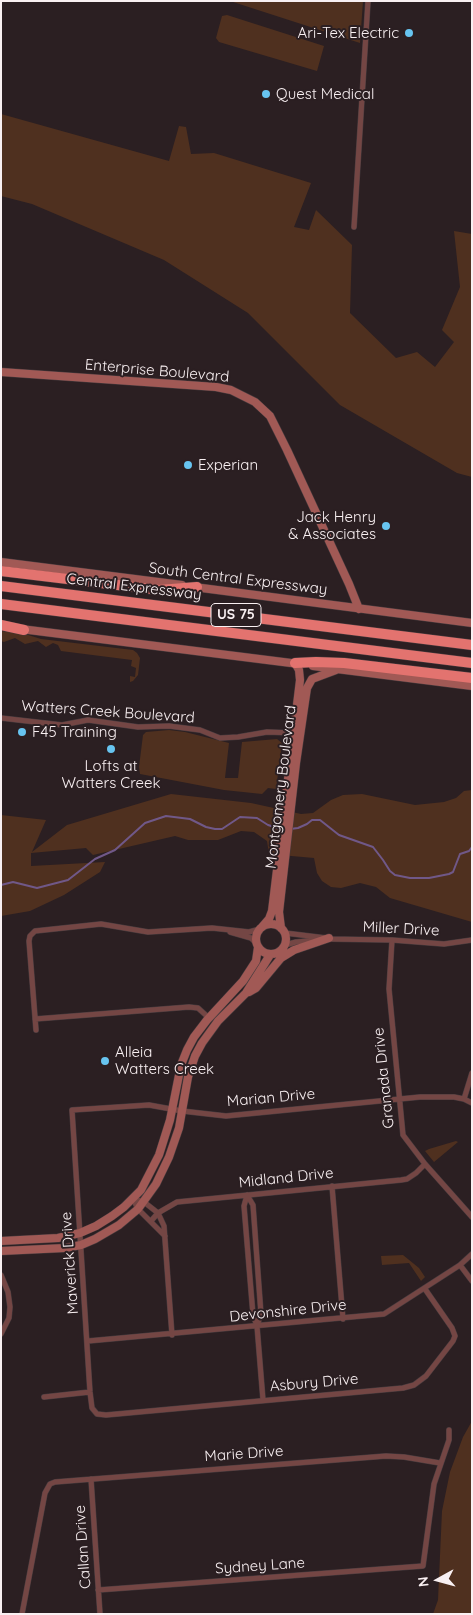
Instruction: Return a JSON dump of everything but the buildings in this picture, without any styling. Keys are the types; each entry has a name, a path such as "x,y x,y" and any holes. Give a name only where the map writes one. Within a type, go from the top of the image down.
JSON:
{"highway":[{"path":"1,570 159,590 197,587"},
{"name":"Central Expressway","path":"1,586 472,645"},
{"name":"US 75","path":"1,604 472,663"},
{"path":"1,626 24,630"},
{"path":"295,663 344,663 472,678"}],"street":[{"path":"354,227 368,1"},
{"name":"Enterprise Boulevard","path":"1,372 216,387 231,390 255,402 270,416 350,584 359,608"},
{"name":"South Central Expressway","path":"1,562 472,623"},
{"path":"24,630 472,686"},
{"name":"Montgomery Boulevard","path":"261,928 269,919 272,911 282,855 297,734 300,678 299,670 295,663"},
{"name":"Montgomery Boulevard","path":"297,734 310,682 321,674 338,669"},
{"name":"Watters Creek Boulevard","path":"1,718 62,725 88,720 138,727 169,726 200,730 220,738 267,732 297,734"},
{"name":"Montgomery Boulevard","path":"282,855 279,912 283,931"},
{"path":"36,1030 29,941 30,936 35,931 96,924 148,932 217,928 249,932 270,924 283,931 285,945 279,952 270,954 262,951 250,938 217,928"},
{"path":"1,1241 58,1238 80,1233 105,1221 133,1199 148,1179 159,1155 172,1109 181,1065 187,1050 194,1037 209,1018 243,982 251,969 257,957 256,936 261,928"},
{"name":"Miller Drive","path":"283,931 329,938 444,944 472,940"},
{"path":"241,998 256,988 281,958 294,950 329,938"},
{"name":"Miller Drive","path":"285,945 329,938"},
{"name":"Granada Drive","path":"392,940 389,990 403,1135 425,1164 472,1217"},
{"path":"1,1251 65,1248 80,1245 120,1225 138,1210 156,1184 169,1158 179,1128 188,1077 202,1043 218,1021 241,998 258,976 270,954"},
{"path":"35,1019 189,1007 198,1008 209,1018"},
{"path":"464,1099 472,1072"},
{"name":"Marian Drive","path":"72,1110 142,1104 226,1116 420,1097 454,1097 472,1103"},
{"name":"Maverick Drive","path":"72,1110 90,1392 92,1408 97,1414"},
{"name":"Midland Drive","path":"151,1221 158,1213 177,1202 401,1180 407,1179 416,1173 425,1164"},
{"path":"332,1186 343,1318"},
{"path":"247,1194 253,1205 261,1314 257,1326"},
{"path":"247,1194 244,1206 252,1315 257,1326 263,1400"},
{"path":"133,1199 144,1202 158,1213 164,1226 172,1334"},
{"path":"133,1199 138,1210 165,1236"},
{"name":"Devonshire Drive","path":"88,1341 384,1314 425,1289 460,1265 472,1254"},
{"path":"460,1265 472,1281"},
{"path":"1,1275 8,1292 10,1307 9,1318 1,1334"},
{"name":"Asbury Drive","path":"97,1414 106,1415 403,1388 421,1381 442,1355 454,1336 452,1328 425,1289"},
{"path":"44,1397 90,1392"},
{"path":"440,1463 449,1440 449,1430"},
{"name":"Marie Drive","path":"22,1614 45,1494 50,1484 54,1482 386,1456 440,1463"},
{"name":"Sydney Lane","path":"98,1590 423,1566 434,1484 440,1463"},
{"name":"Callan Drive","path":"91,1479 100,1614"}],"shaded area":[{"path":"230,1 363,1 360,43"},
{"path":"227,15 324,46 317,71 219,42 216,38 222,16"},
{"path":"1,114 169,161 179,126 186,127 191,154 214,153 311,183 294,227 309,230 316,210 352,245 350,313 396,358 417,352 435,367 454,342 442,330 460,287 454,231 472,234 472,477 457,473 340,405 248,313 164,260 32,204 1,196"},
{"path":"1,631 25,634 41,639 133,650 140,658 138,675 130,682 130,676 135,677 136,668 131,666 132,660 61,651 58,645 53,643 46,647 38,641 25,644 15,638 4,642 1,641"},
{"path":"169,730 229,743 225,778 238,778 242,742 277,739 282,743 276,789 268,788 262,794 224,790 140,774 139,767 143,735 146,732"},
{"path":"472,790 472,922 390,898 376,887 360,883 341,888 331,887 322,881 317,873 314,858 269,854 267,841 254,832 241,831 218,840 188,840 175,836 93,855 86,848 31,853 31,866 105,862 100,872 64,895 30,911 1,916 1,815 46,820 32,852 67,825 171,794 251,803 301,814 313,813 331,800 343,795 362,794 415,805 444,802 456,798 464,791"},
{"path":"458,1142 434,1162 425,1151 429,1149"},
{"path":"403,1255 419,1268 425,1277 421,1281 409,1263 382,1265 381,1256"},
{"path":"472,1421 472,1614 433,1614 438,1600 442,1511 450,1472 463,1437"}],"waterway":[{"path":"1,885 13,882 37,888 68,880 95,859 115,850 145,823 166,816 190,819 215,829 222,829 240,817 257,818 268,825 281,829"},
{"path":"290,829 298,828 312,820 320,820 339,835 373,847 390,871 395,875 410,878 429,878 449,874 453,872 460,854 469,851 472,847"}],"place":[{"name":"Ari-Tex Electric","path":"409,33"},
{"name":"Quest Medical","path":"266,94"},
{"name":"Experian","path":"188,465"},
{"name":"Jack Henry & Associates","path":"386,526"},
{"name":"F45 Training","path":"22,732"},
{"name":"Lofts at Watters Creek","path":"111,749"},
{"name":"Alleia Watters Creek","path":"105,1061"}]}
